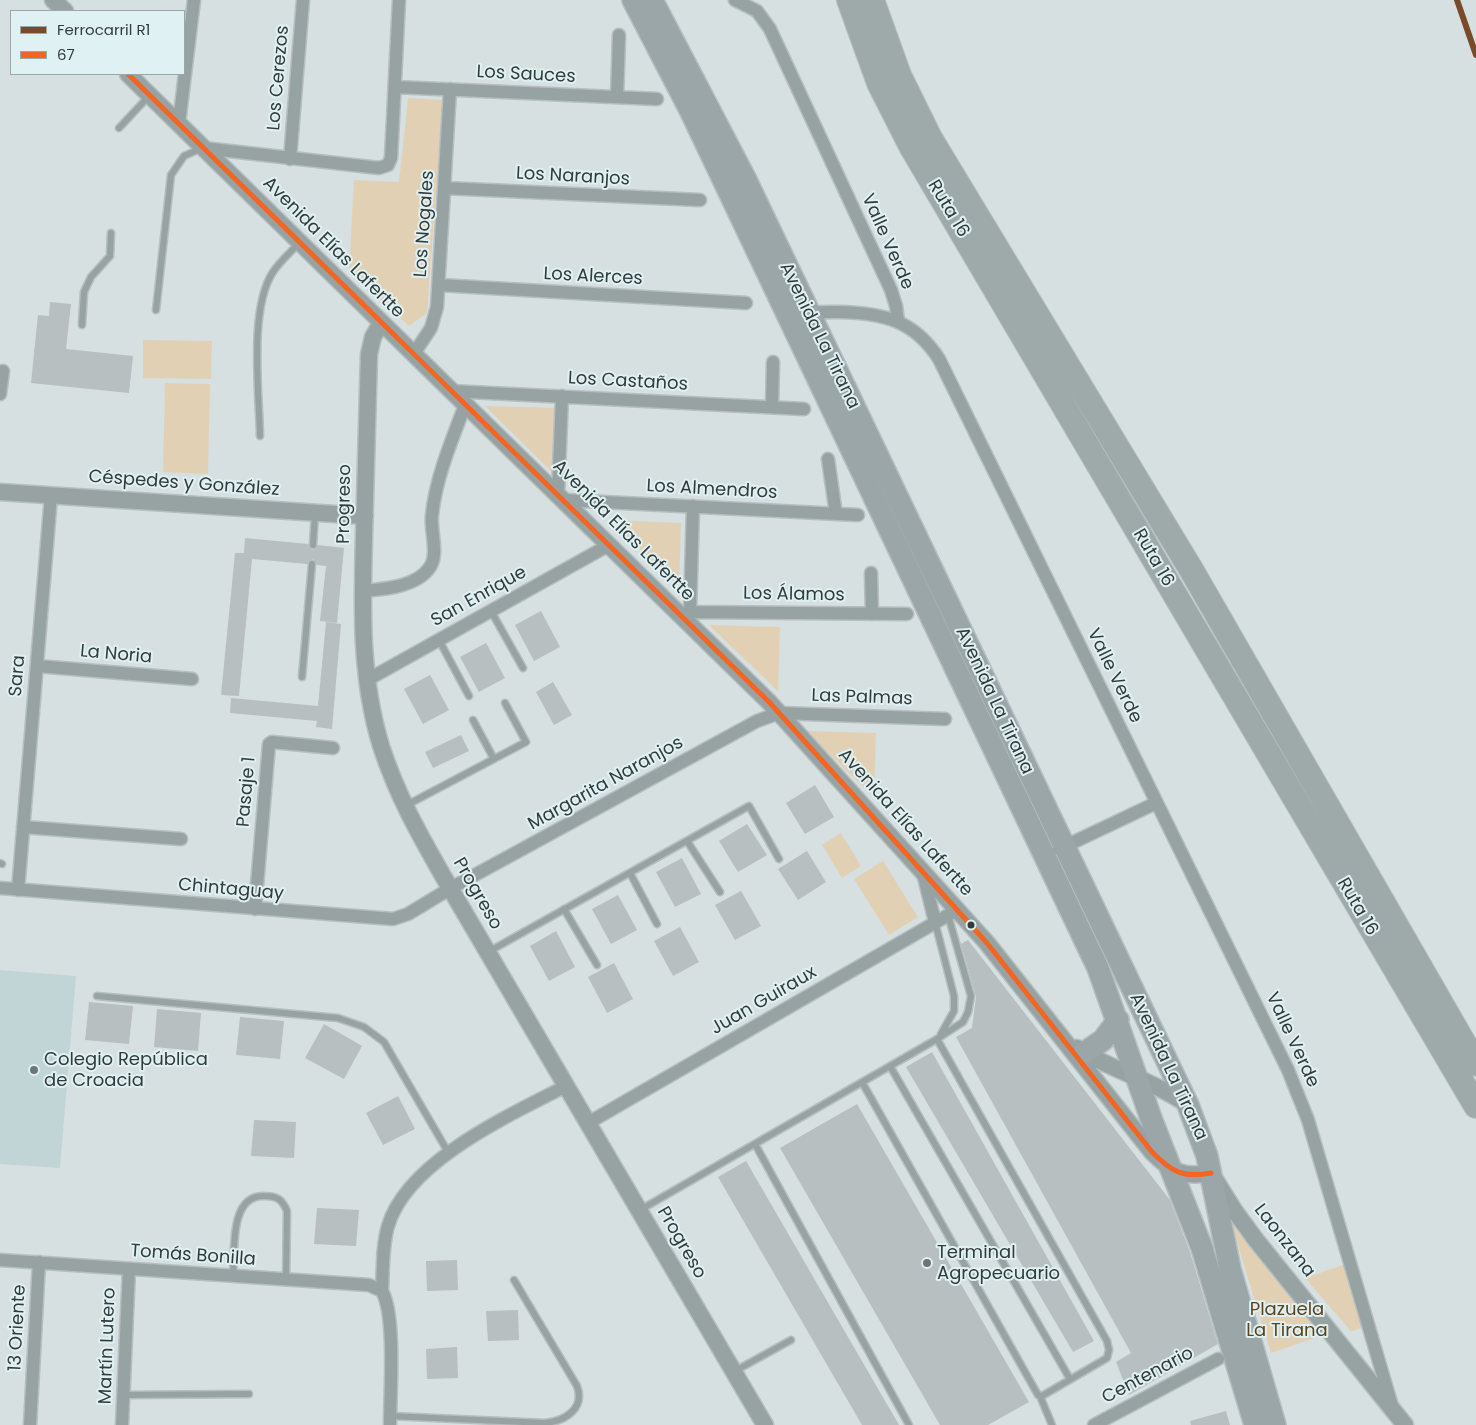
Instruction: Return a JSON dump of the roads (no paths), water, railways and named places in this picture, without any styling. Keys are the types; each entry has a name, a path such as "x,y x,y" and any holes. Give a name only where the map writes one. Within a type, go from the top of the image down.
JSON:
{"highway":[{"name":"Avenida La Tirana","path":"633,0 800,318 1054,852 1188,1105 1202,1139 1211,1172 1230,1269 1275,1425"},
{"name":"Avenida La Tirana","path":"652,0 745,178 800,318"},
{"name":"Ruta 16","path":"849,0 879,83 912,148 1476,1106"},
{"name":"Ruta 16","path":"872,0 899,75 930,138 1192,571 1476,1064"},
{"name":"Avenida La Tirana","path":"1054,852 1202,1248 1256,1425"},
{"path":"1084,1052 1103,1040 1118,1020"}],"street":[{"path":"54,0 64,10"},
{"path":"185,74 194,0"},
{"name":"Los Cerezos","path":"290,159 303,0"},
{"path":"203,148 379,168 388,165 391,158 399,0"},
{"name":"Valle Verde","path":"735,0 757,11 770,29 891,290 898,320 920,335 938,359 1299,1094 1398,1425"},
{"path":"617,97 619,35"},
{"name":"Avenida Elías Lafertte","path":"129,75 450,391 609,545 686,615 922,871 953,912 1010,970 1142,1142 1173,1172"},
{"path":"179,123 185,75"},
{"name":"Los Sauces","path":"395,87 657,99"},
{"name":"Los Nogales","path":"413,355 426,338 433,323 438,285 450,89"},
{"name":"Los Naranjos","path":"444,188 700,200"},
{"name":"Los Alerces","path":"438,285 746,303"},
{"path":"800,318 853,312 898,320"},
{"name":"Progreso","path":"381,324 372,337 369,354 362,621 367,680 381,745 404,807 765,1425"},
{"path":"772,407 773,362"},
{"path":"0,394 3,371"},
{"name":"Los Castaños","path":"450,391 804,409"},
{"path":"561,497 562,396"},
{"path":"363,591 403,584 424,573 431,565 434,553 431,525 434,502 442,470 465,405"},
{"path":"828,459 836,514"},
{"name":"Céspedes y González","path":"0,492 365,516"},
{"name":"Sara","path":"18,890 51,496"},
{"name":"Los Almendros","path":"561,497 858,515"},
{"path":"686,615 693,506"},
{"name":"San Enrique","path":"367,680 609,545"},
{"path":"871,573 872,614"},
{"name":"Los Álamos","path":"686,615 907,614"},
{"name":"La Noria","path":"37,666 192,679"},
{"name":"Las Palmas","path":"779,714 944,718"},
{"name":"Margarita Naranjos","path":"450,888 757,721 779,714"},
{"name":"Pasaje 1","path":"255,909 269,744 272,742 333,748"},
{"path":"1054,852 1156,803"},
{"path":"23,827 182,839"},
{"path":"922,871 935,922"},
{"name":"Chintaguay","path":"0,888 385,920 408,914 450,888"},
{"name":"Juan Guiraux","path":"588,1123 953,912"},
{"name":"Avenida Elías Lafertte","path":"1065,1040 1084,1052 1163,1089 1188,1105"},
{"path":"390,1420 389,1304 382,1291 384,1241 394,1210 402,1196 448,1152 566,1086"},
{"path":"1173,1172 1193,1175 1211,1172"},
{"name":"Laonzana","path":"1211,1172 1234,1210 1256,1240 1406,1425"},
{"name":"Tomás Bonilla","path":"0,1260 369,1286 382,1291"},
{"name":"13 Oriente","path":"30,1425 39,1262"},
{"name":"Martín Lutero","path":"122,1425 129,1269"},
{"name":"Centenario","path":"1094,1425 1218,1359"}],"lane":[{"path":"119,128 149,95"},
{"path":"156,310 171,175 184,156 203,148"},
{"path":"82,325 84,292 91,277 110,256 111,233"},
{"path":"260,436 258,323 262,302 273,272 299,243"},
{"path":"313,545 315,512"},
{"path":"302,677 312,564"},
{"path":"492,611 523,668"},
{"path":"439,640 469,696"},
{"path":"404,807 526,742 505,703"},
{"path":"473,720 494,759"},
{"path":"488,952 750,806 779,859"},
{"path":"687,841 720,892"},
{"path":"630,873 657,924"},
{"path":"564,909 597,965"},
{"path":"639,1210 937,1039 962,1022 968,1012 971,996 953,912"},
{"path":"935,922 954,996 954,1011 950,1022 937,1039"},
{"path":"97,996 338,1018 352,1021 364,1027 384,1042 448,1152"},
{"path":"937,1039 1107,1341 1109,1350 1107,1358 1040,1396"},
{"path":"890,1066 1070,1379"},
{"path":"862,1082 1040,1396 1052,1425"},
{"path":"755,1144 909,1425"},
{"path":"233,1276 238,1213 245,1202 257,1196 274,1196 282,1201 287,1211 286,1280"},
{"path":"390,1420 545,1423 557,1421 574,1411 579,1400 577,1386 514,1280"},
{"path":"733,1371 791,1340"},
{"path":"124,1395 249,1394"}],"rail line":[{"name":"R1","path":"1457,0 1476,55"}],"place":[{"name":"Colegio República de Croacia","path":"34,1070"},
{"name":"Terminal Agropecuario","path":"927,1263"}],"park label":[{"name":"Plazuela La Tirana","path":"1287,1320"}]}
